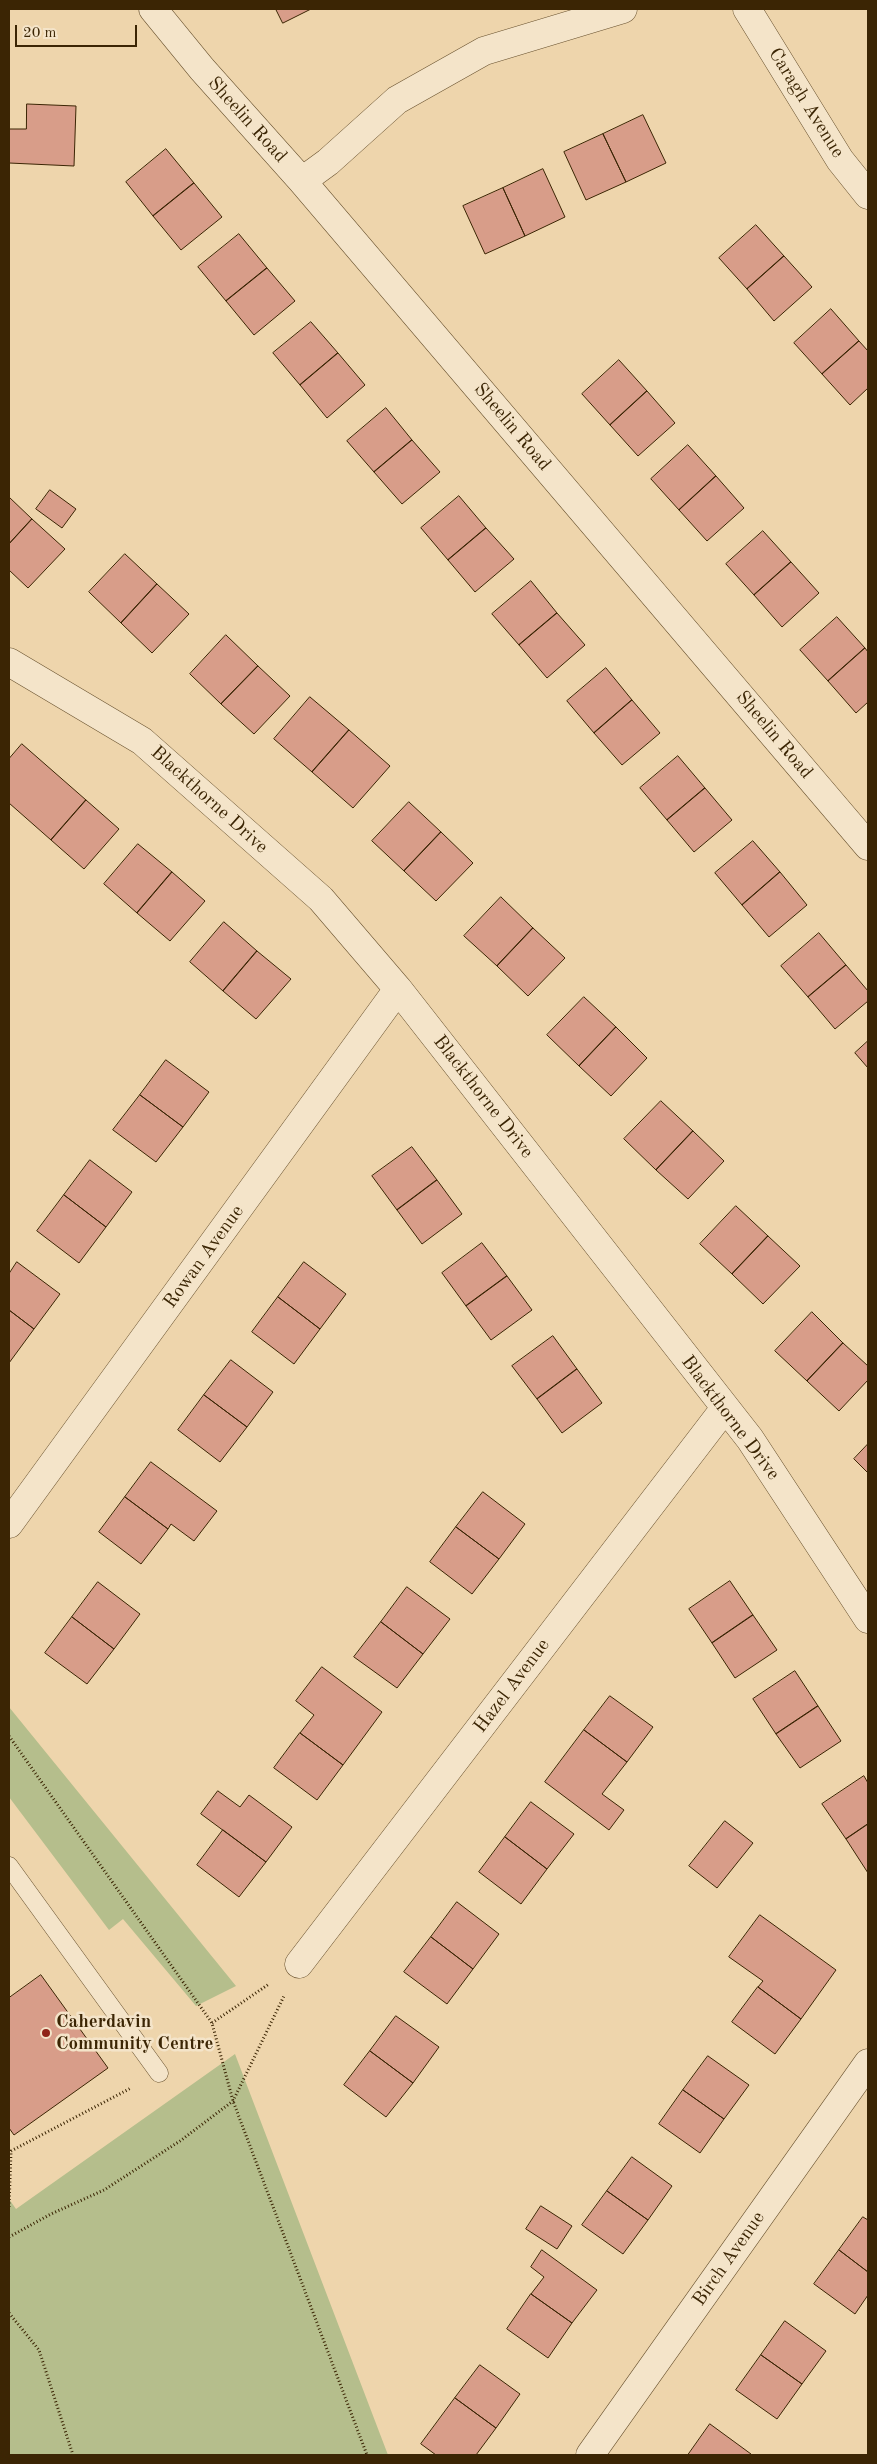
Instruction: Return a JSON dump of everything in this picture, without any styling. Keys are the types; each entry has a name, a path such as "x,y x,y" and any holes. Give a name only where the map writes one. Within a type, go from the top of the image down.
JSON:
{"street":[{"name":"Sheelin Road","path":"153,9 202,69 302,180 868,846"},
{"path":"302,180 328,162 396,100 484,51 623,9"},
{"name":"Caragh Avenue","path":"747,9 840,160 868,195"},
{"name":"Blackthorne Drive","path":"9,662 142,741 322,900 398,989 750,1440 868,1619"},
{"name":"Rowan Avenue","path":"9,1524 398,989"},
{"name":"Hazel Avenue","path":"300,1964 725,1408"},
{"name":"Birch Avenue","path":"590,2455 868,2063"}],"lane":[{"path":"9,1866 159,2073"}],"path":[{"path":"9,1736 212,2023 233,2102 367,2455"},
{"path":"212,2023 300,1964"},
{"path":"9,2237 51,2214 104,2190 180,2141 233,2102 300,1964"},
{"path":"9,2207 11,2151 159,2073"},
{"path":"9,2313 39,2350 73,2455"}],"green space":[{"path":"9,1707 236,1986 196,2006 123,1919 109,1930 9,1797"},
{"path":"235,2054 388,2455 9,2455 9,2199 16,2209"}],"building":[{"path":"276,9 311,9 283,23"},
{"path":"27,104 76,106 74,166 9,163 9,129 26,129"},
{"path":"643,115 666,163 626,182 603,134"},
{"path":"603,134 626,182 586,200 564,152"},
{"path":"166,149 194,183 153,216 126,182"},
{"path":"543,169 565,217 525,236 503,188"},
{"path":"194,183 222,217 181,250 153,216"},
{"path":"503,188 525,236 485,254 463,206"},
{"path":"756,225 784,256 747,289 719,258"},
{"path":"239,234 267,268 226,301 198,267"},
{"path":"784,256 812,287 774,321 747,289"},
{"path":"267,268 295,301 254,335 226,301"},
{"path":"831,309 859,341 822,374 794,343"},
{"path":"311,322 338,353 300,385 273,353"},
{"path":"859,341 868,351 868,388 850,405 822,374"},
{"path":"338,353 365,385 327,418 300,385"},
{"path":"619,360 647,391 610,425 582,394"},
{"path":"647,391 675,423 638,456 610,425"},
{"path":"386,408 412,440 374,472 347,441"},
{"path":"412,440 440,472 402,504 374,472"},
{"path":"688,445 716,476 679,510 651,479"},
{"path":"716,476 744,508 707,541 679,510"},
{"path":"50,490 76,509 62,528 36,509"},
{"path":"459,496 486,528 448,560 421,528"},
{"path":"9,497 32,519 9,544"},
{"path":"32,519 65,549 28,588 9,570 9,544"},
{"path":"486,528 514,559 475,592 448,560"},
{"path":"763,531 791,562 754,595 726,564"},
{"path":"125,554 157,584 121,623 89,592"},
{"path":"791,562 819,593 782,627 754,595"},
{"path":"531,581 557,613 519,645 492,614"},
{"path":"157,584 189,614 152,653 121,623"},
{"path":"557,613 585,645 547,678 519,645"},
{"path":"837,617 865,648 828,681 800,650"},
{"path":"226,635 258,666 221,704 190,674"},
{"path":"865,648 868,652 868,702 856,713 828,681"},
{"path":"258,666 290,696 254,734 221,704"},
{"path":"606,668 632,700 594,733 567,701"},
{"path":"310,697 349,730 312,772 274,739"},
{"path":"632,700 660,733 622,765 594,733"},
{"path":"349,730 390,766 353,808 312,772"},
{"path":"22,744 86,800 51,840 9,803 9,759"},
{"path":"678,756 705,788 667,820 640,788"},
{"path":"705,788 732,820 694,852 667,820"},
{"path":"86,800 119,829 84,869 51,840"},
{"path":"409,802 441,832 404,871 372,841"},
{"path":"441,832 473,863 436,901 404,871"},
{"path":"753,841 780,872 742,905 715,873"},
{"path":"138,844 172,872 137,913 104,884"},
{"path":"172,872 205,901 170,941 137,913"},
{"path":"780,872 807,905 769,937 742,905"},
{"path":"501,897 533,928 497,966 464,936"},
{"path":"224,922 257,951 223,991 190,962"},
{"path":"533,928 565,958 528,996 497,966"},
{"path":"819,933 846,965 808,997 781,966"},
{"path":"257,951 291,979 256,1019 223,991"},
{"path":"846,965 868,991 868,1001 835,1029 808,997"},
{"path":"584,997 616,1027 579,1066 547,1035"},
{"path":"616,1027 647,1058 611,1096 579,1066"},
{"path":"868,1041 868,1068 855,1053"},
{"path":"166,1060 209,1092 183,1127 140,1095"},
{"path":"140,1095 183,1127 156,1162 113,1130"},
{"path":"661,1101 693,1131 656,1170 624,1139"},
{"path":"693,1131 724,1161 688,1199 656,1170"},
{"path":"412,1147 437,1180 397,1210 372,1176"},
{"path":"90,1160 132,1192 106,1227 64,1195"},
{"path":"437,1180 462,1214 422,1244 397,1210"},
{"path":"64,1195 106,1227 79,1263 37,1231"},
{"path":"736,1206 768,1236 732,1274 700,1244"},
{"path":"768,1236 800,1266 763,1304 732,1274"},
{"path":"482,1243 507,1276 466,1306 442,1273"},
{"path":"17,1262 60,1294 34,1329 9,1310 9,1274"},
{"path":"304,1262 346,1294 320,1329 278,1297"},
{"path":"507,1276 532,1310 491,1340 466,1306"},
{"path":"278,1297 320,1329 294,1364 252,1332"},
{"path":"9,1310 34,1329 9,1363"},
{"path":"812,1312 843,1343 807,1381 775,1351"},
{"path":"553,1336 577,1369 537,1399 512,1366"},
{"path":"843,1343 868,1366 868,1380 839,1411 807,1381"},
{"path":"231,1360 273,1392 247,1427 204,1395"},
{"path":"577,1369 602,1403 562,1433 537,1399"},
{"path":"204,1395 247,1427 220,1462 178,1430"},
{"path":"868,1444 868,1473 854,1459"},
{"path":"151,1462 217,1511 194,1541 171,1524 168,1529 125,1497"},
{"path":"483,1492 525,1524 499,1559 456,1527"},
{"path":"125,1497 168,1529 141,1564 99,1532"},
{"path":"456,1527 499,1559 472,1594 430,1562"},
{"path":"730,1581 753,1615 712,1643 689,1609"},
{"path":"98,1582 140,1614 114,1649 72,1617"},
{"path":"407,1587 450,1619 423,1654 381,1622"},
{"path":"753,1615 777,1650 735,1678 712,1643"},
{"path":"72,1617 114,1649 87,1684 45,1653"},
{"path":"381,1622 423,1654 397,1688 354,1657"},
{"path":"322,1667 382,1712 343,1765 300,1733 314,1715 296,1701"},
{"path":"795,1671 818,1706 776,1734 753,1699"},
{"path":"610,1696 653,1727 627,1762 584,1730"},
{"path":"818,1706 841,1741 800,1768 776,1734"},
{"path":"584,1730 627,1762 602,1794 624,1810 609,1830 545,1782"},
{"path":"300,1733 343,1765 317,1800 274,1768"},
{"path":"864,1776 868,1783 868,1824 846,1839 822,1804"},
{"path":"218,1791 240,1807 249,1795 292,1827 266,1862 201,1814"},
{"path":"531,1802 574,1834 547,1869 505,1837"},
{"path":"725,1821 753,1843 717,1888 689,1866"},
{"path":"868,1824 868,1873 846,1839"},
{"path":"223,1830 266,1862 239,1897 197,1865"},
{"path":"505,1837 547,1869 521,1904 479,1872"},
{"path":"457,1902 499,1934 473,1969 431,1937"},
{"path":"760,1915 836,1970 801,2019 758,1987 763,1981 729,1957"},
{"path":"431,1937 473,1969 447,2004 404,1972"},
{"name":"Caherdavin Community Centre","path":"41,1975 108,2068 14,2135 9,2128 9,1998"},
{"path":"758,1987 801,2019 775,2054 732,2022"},
{"path":"396,2016 439,2047 413,2083 370,2051"},
{"path":"370,2051 413,2083 386,2117 344,2085"},
{"path":"708,2056 749,2085 724,2119 683,2090"},
{"path":"683,2090 724,2119 700,2153 659,2124"},
{"path":"632,2157 672,2186 648,2220 607,2191"},
{"path":"607,2191 648,2220 623,2254 582,2225"},
{"path":"541,2206 572,2226 557,2249 526,2229"},
{"path":"863,2217 868,2220 868,2272 839,2250"},
{"path":"542,2250 597,2290 572,2323 531,2294 544,2277 531,2267"},
{"path":"839,2250 868,2272 868,2295 855,2314 814,2284"},
{"path":"531,2294 572,2323 548,2358 507,2329"},
{"path":"785,2321 826,2351 802,2384 761,2355"},
{"path":"761,2355 802,2384 777,2419 736,2390"},
{"path":"480,2365 520,2394 496,2428 455,2398"},
{"path":"455,2398 496,2428 476,2455 436,2455 421,2444"},
{"path":"710,2424 751,2454 688,2455"}],"place":[{"name":"Caherdavin Community Centre","path":"46,2033"}]}
